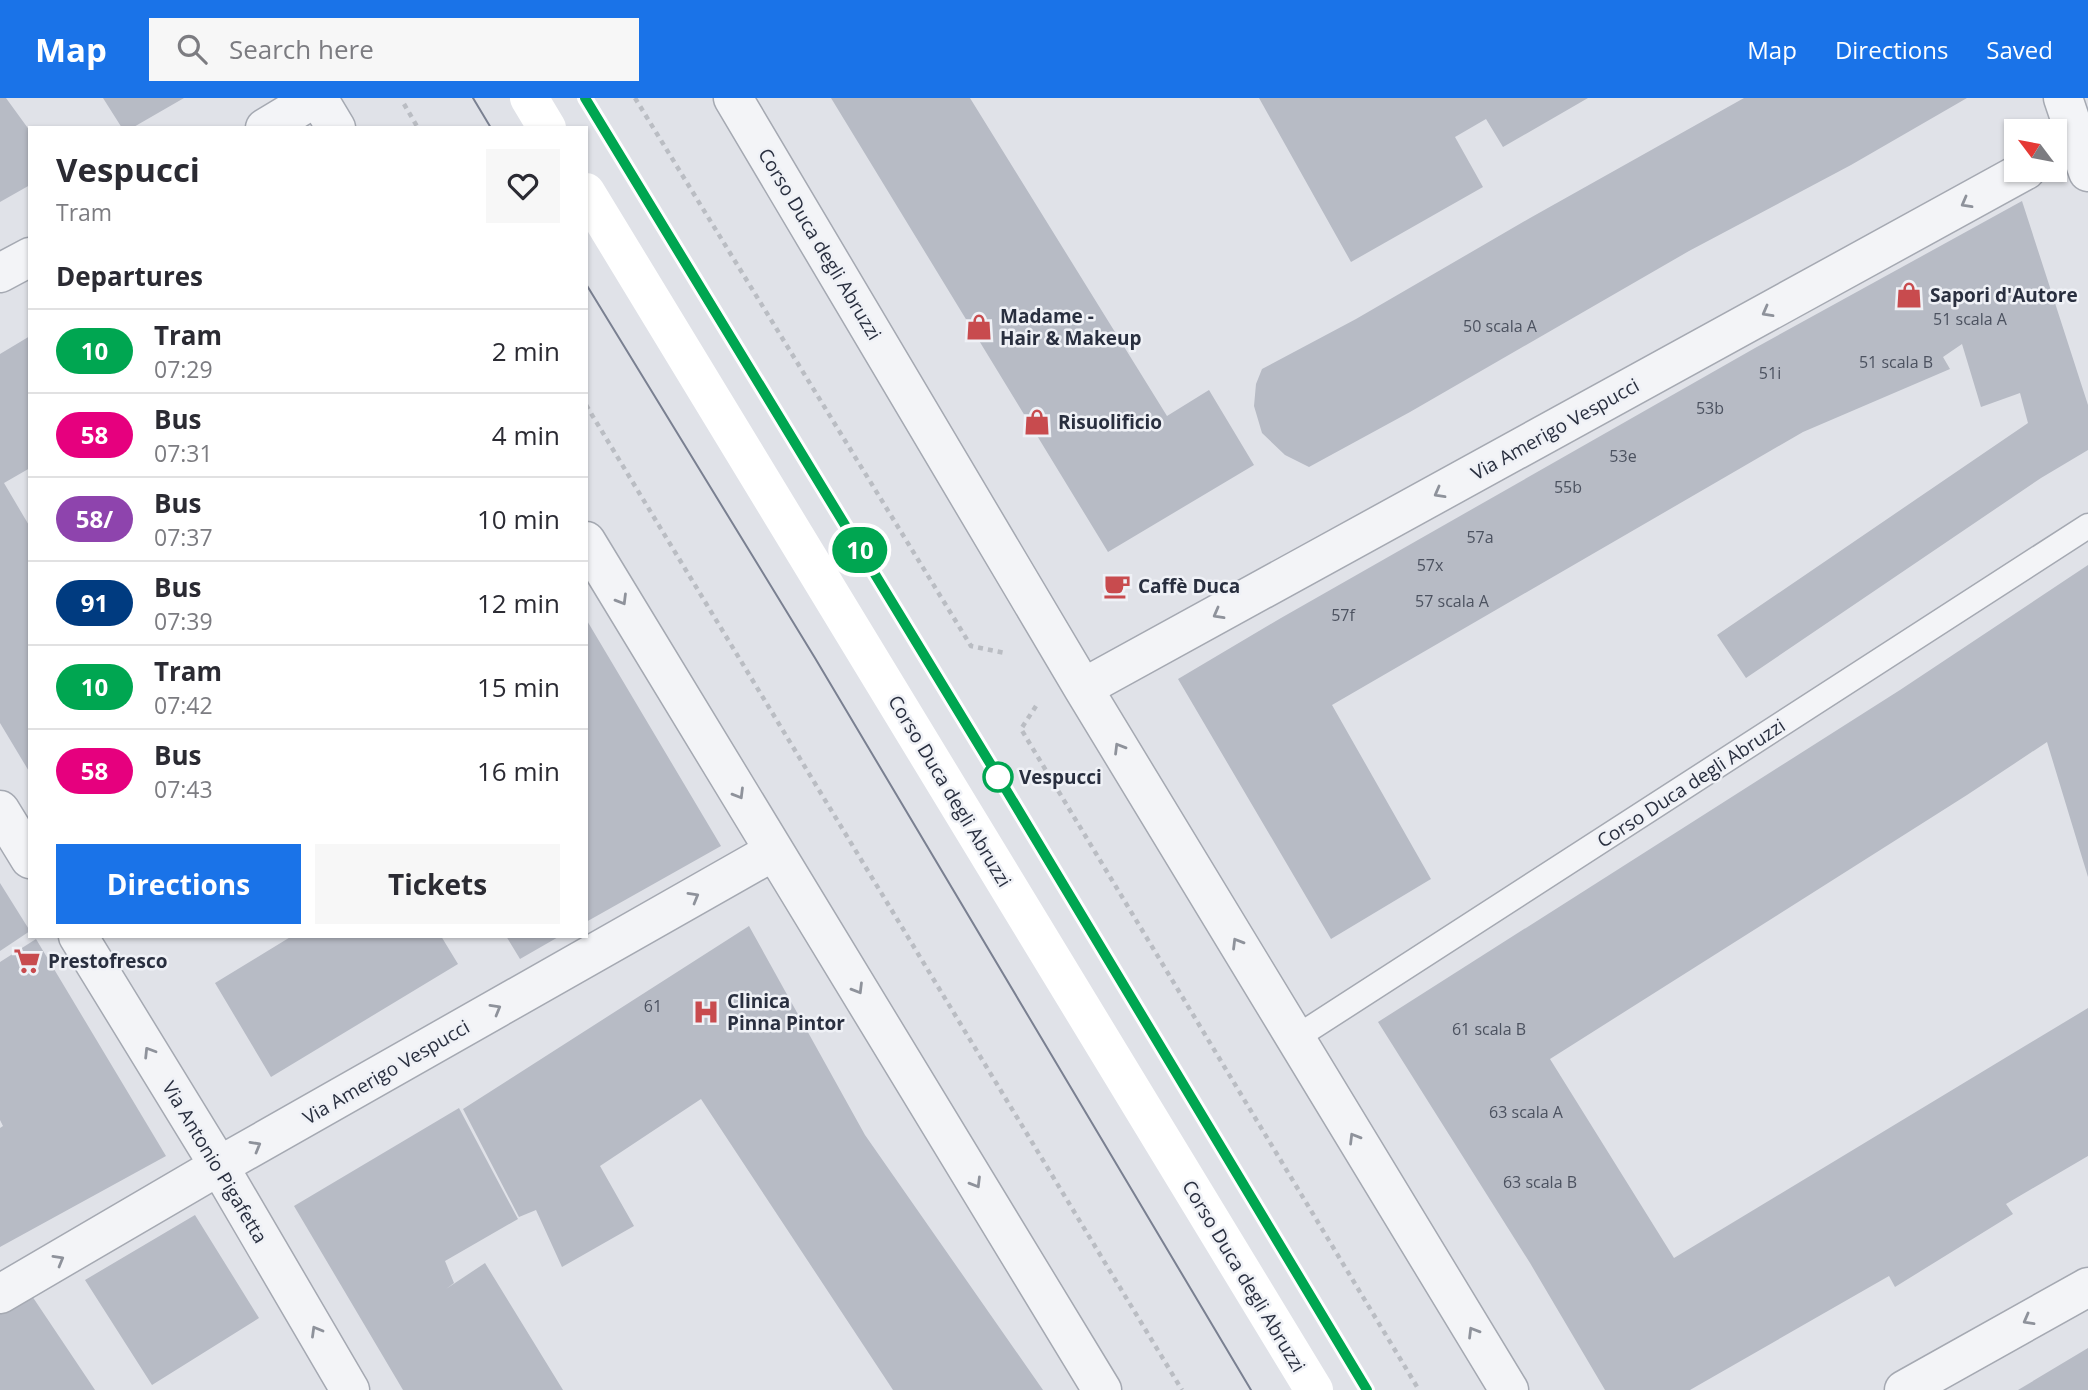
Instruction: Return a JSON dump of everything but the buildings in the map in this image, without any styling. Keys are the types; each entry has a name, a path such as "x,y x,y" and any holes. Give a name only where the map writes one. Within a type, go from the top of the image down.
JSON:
{"main road":[{"path":"529,98 546,126"},
{"name":"Corso Duca degli Abruzzi","path":"588,195 1314,1390"}],"street":[{"path":"268,126 317,98 335,126"},
{"name":"Corso Duca degli Abruzzi","path":"733,98 1083,688 1508,1390"},
{"path":"2063,98 2077,151"},
{"name":"Via Amerigo Vespucci","path":"1083,688 2004,182"},
{"path":"0,273 28,258"},
{"path":"588,544 1101,1390"},
{"path":"0,810 28,856"},
{"name":"Via Amerigo Vespucci","path":"0,1294 219,1166 774,851"},
{"name":"Via Antonio Pigafetta","path":"79,938 219,1166 350,1390"},
{"path":"1904,1390 2088,1287"}],"lane":[{"name":"Corso Duca degli Abruzzi","path":"1294,1039 2088,526"}],"path":[{"path":"635,98 971,646 1015,654"},
{"path":"404,104 417,126"},
{"path":"588,408 1182,1390"},
{"path":"1037,703 1021,729 1419,1390"}],"tram line":[{"path":"473,98 490,126"},
{"path":"585,98 1367,1390"},
{"name":"10","path":"585,98 1367,1390"},
{"path":"588,287 815,658 1251,1390"}],"place":[{"name":"Sapori d'Autore","path":"1909,295"},
{"name":"Madame - Hair & Makeup","path":"979,327"},
{"name":"Risuolificio","path":"1037,422"},
{"name":"Caffè Duca","path":"1117,586"},
{"name":"Vespucci","path":"998,777"},
{"name":"Prestofresco","path":"27,961"},
{"name":"Clinica Pinna Pintor","path":"706,1012"}]}
